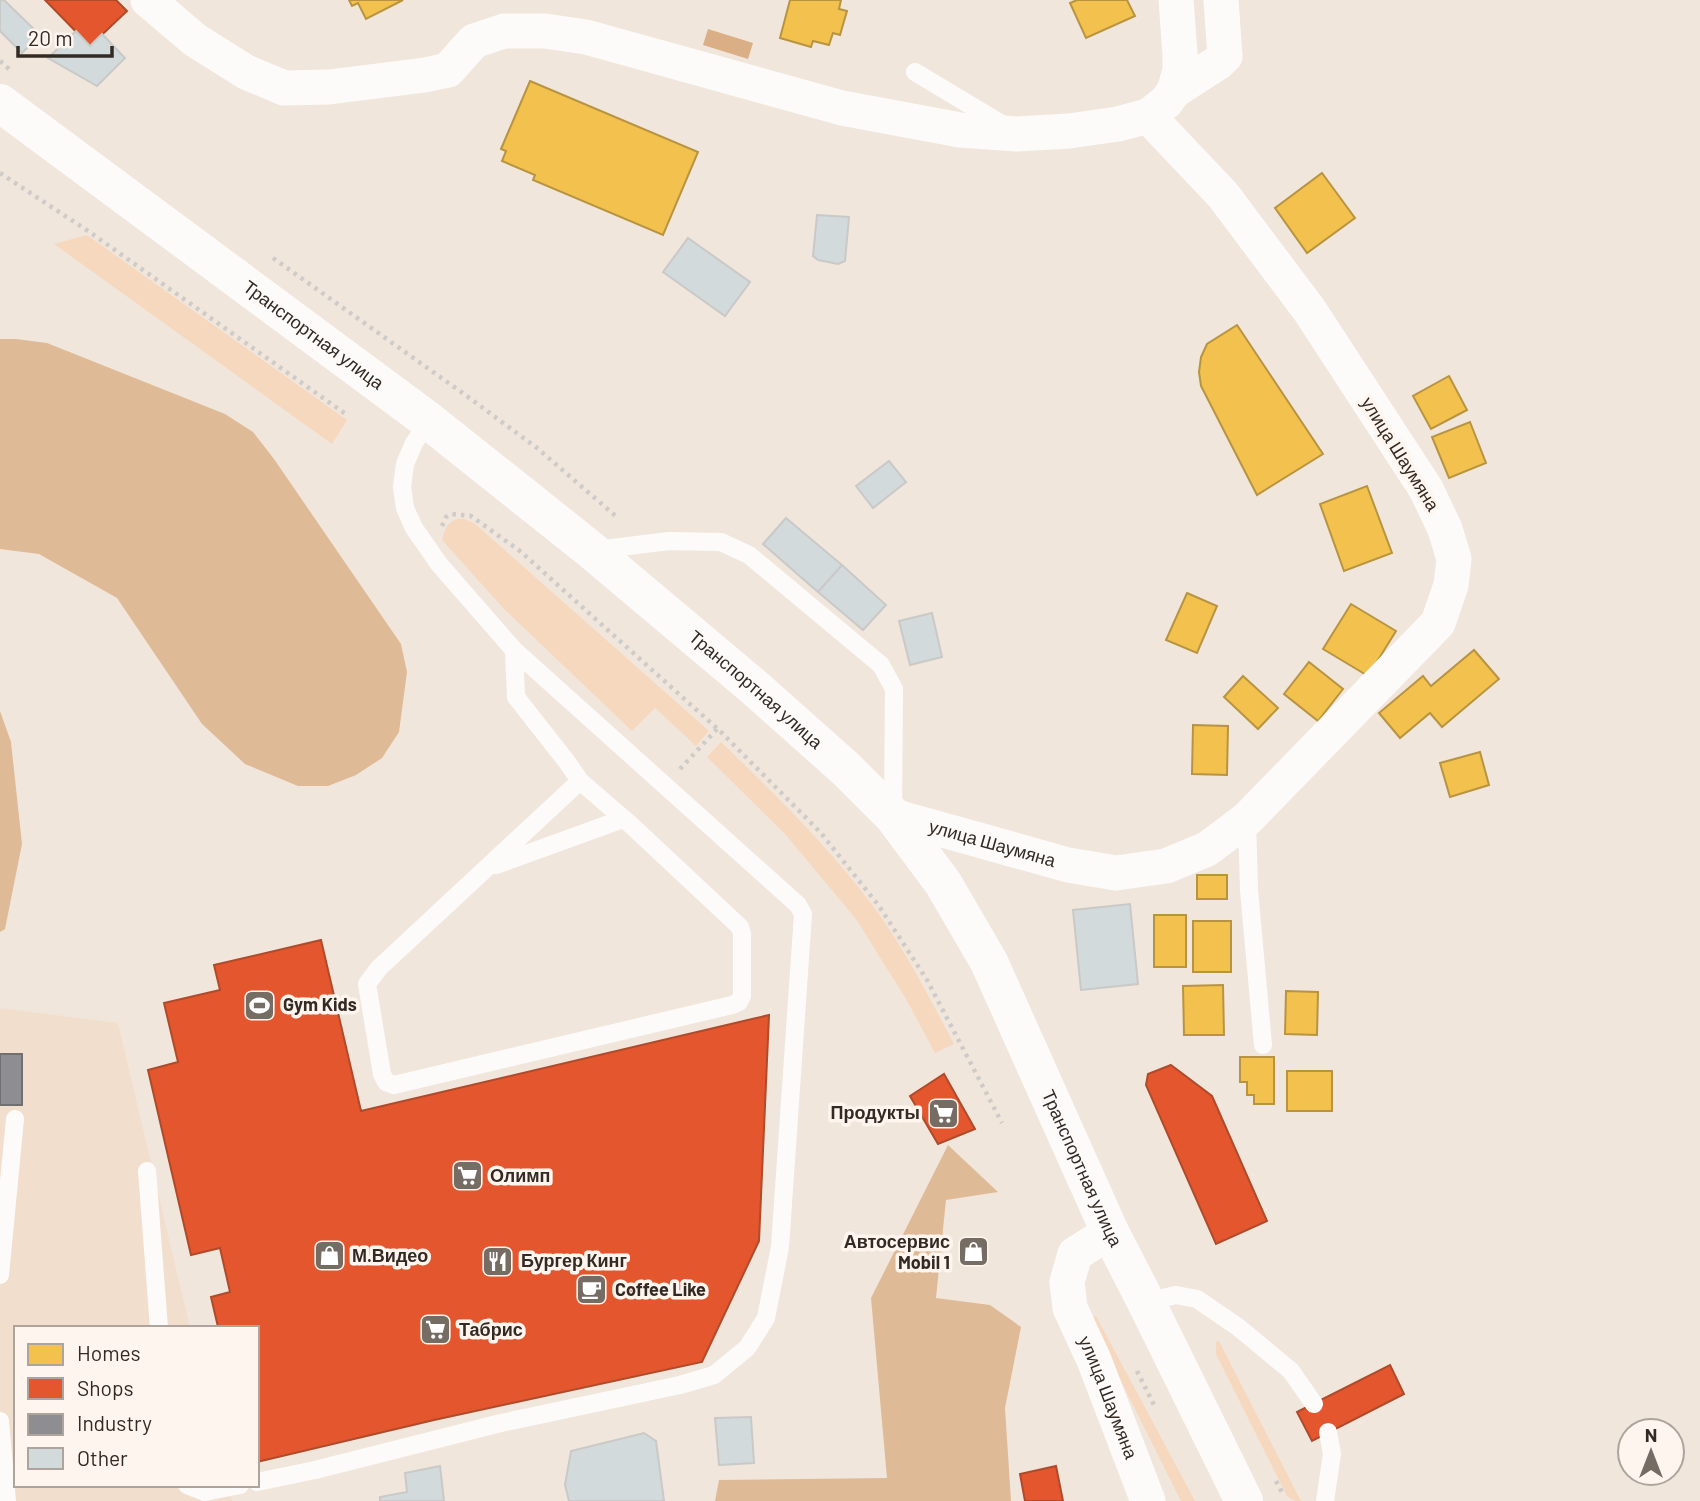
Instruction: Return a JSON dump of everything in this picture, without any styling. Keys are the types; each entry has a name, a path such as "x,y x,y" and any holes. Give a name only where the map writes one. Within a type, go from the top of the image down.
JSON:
{"main road":[{"name":"Транспортная улица","path":"0,103 429,421 592,550 755,688 846,769 893,817 943,883 989,962 1110,1233 1244,1501"}],"street":[{"path":"148,0 195,40 246,72 284,88 330,87 448,70 474,41 504,31 545,31 586,37 842,108 960,130 1017,134 1069,131 1118,124 1148,116 1166,102 1174,91 1180,71 1176,0"},
{"path":"1174,91 1225,56 1221,0"},
{"name":"улица Шаумяна","path":"893,817 1068,865 1116,873 1166,866 1207,849 1247,819 1438,623 1451,585 1454,559 1445,529 1426,489 1310,310 1223,195 1148,116"},
{"name":"улица Шаумяна","path":"1110,1233 1075,1254 1067,1282 1070,1308 1094,1360 1148,1501"}],"lane":[{"path":"915,72 1017,134"},
{"path":"259,1482 714,1375 747,1348 766,1318 780,1247 803,914 798,905 514,650 439,564 414,528 405,508 402,487 405,464 414,443 429,421"},
{"path":"592,550 669,541 721,542 749,555 881,665 894,689 893,817"},
{"path":"514,650 516,697 580,781 740,927 742,996 739,1002 394,1085 386,1082 382,1074 367,984 379,968 580,781"},
{"path":"486,868 623,819"},
{"path":"1247,819 1249,890 1263,1045"},
{"path":"0,1275 15,1119"},
{"path":"147,1171 159,1326"},
{"path":"1146,1301 1176,1295 1197,1299 1238,1327 1291,1371 1314,1404"},
{"path":"0,1421 6,1501"},
{"path":"1325,1501 1332,1454 1328,1432"},
{"path":"192,1487 205,1493 231,1487"}],"path":[{"path":"0,173 91,233 346,415"},
{"path":"441,530 446,517 452,514 471,516 520,551 717,729 821,833 879,906 927,980 1002,1123"},
{"path":"684,764 717,729"}],"shaded area":[{"path":"708,29 753,43 748,59 703,45"},
{"path":"87,235 347,420 332,444 54,244"},
{"path":"0,339 47,343 225,414 253,432 401,644 407,672 399,732 382,758 356,775 328,786 298,786 245,764 202,724 117,598 39,554 0,549"},
{"path":"458,519 474,523 709,731 696,746 655,708 632,731 504,609 442,540 448,524"},
{"path":"0,711 11,742 22,844 5,929 0,932"},
{"path":"721,742 819,841 873,906 906,956 954,1044 935,1053 906,999 856,919 785,834 707,757"},
{"path":"0,1008 118,1023 190,1326 14,1326 14,1487 228,1487 232,1501 0,1501"},
{"path":"948,1145 998,1192 946,1200 936,1298 990,1305 1021,1327 1005,1408 1011,1501 715,1501 719,1480 887,1478 871,1298"},
{"path":"1096,1316 1195,1501 1181,1501 1090,1319"},
{"path":"1219,1341 1301,1501 1287,1496 1216,1354 1216,1342"}],"building: Homes":[{"path":"349,0 403,0 366,19 358,3 352,6"},
{"path":"790,0 841,0 839,9 847,11 840,35 833,33 829,45 813,41 811,47 780,38"},
{"path":"1077,0 1127,0 1135,16 1086,38 1070,3"},
{"path":"530,81 698,152 663,235 533,180 535,175 502,161 506,151 501,149"},
{"path":"1322,173 1355,218 1307,253 1275,208"},
{"path":"1237,325 1323,454 1257,495 1201,386 1199,372 1201,357 1207,344"},
{"path":"1449,376 1467,410 1431,429 1413,396"},
{"path":"1470,422 1486,463 1449,478 1432,437"},
{"path":"1367,486 1392,553 1344,571 1320,504"},
{"path":"1187,593 1217,606 1197,653 1166,640"},
{"path":"1351,604 1396,631 1368,676 1323,649"},
{"path":"1474,650 1499,679 1442,727 1430,713 1400,738 1379,713 1423,676 1431,686"},
{"path":"1309,662 1343,689 1318,721 1284,694"},
{"path":"1243,676 1278,708 1258,729 1224,697"},
{"path":"1193,725 1228,726 1227,775 1192,774"},
{"path":"1480,752 1489,785 1450,797 1440,763"},
{"path":"1197,875 1227,875 1227,899 1197,899"},
{"path":"1154,915 1186,915 1186,967 1154,967"},
{"path":"1193,921 1231,921 1231,972 1193,972"},
{"path":"1223,985 1224,1035 1184,1035 1183,986"},
{"path":"1286,991 1318,992 1317,1035 1285,1034"},
{"path":"1240,1057 1274,1057 1274,1104 1254,1104 1254,1095 1247,1095 1247,1082 1240,1082"},
{"path":"1287,1071 1332,1071 1332,1111 1287,1111"}],"building: Shops":[{"path":"45,0 116,0 127,11 90,46"},
{"name":"Олимп","path":"321,940 361,1111 769,1015 759,1241 702,1362 434,1420 259,1462 259,1326 218,1326 211,1297 230,1292 220,1248 191,1255 148,1070 178,1062 164,1003 220,990 214,965"},
{"path":"1171,1065 1212,1096 1267,1221 1216,1244 1146,1085 1148,1074"},
{"name":"Продукты","path":"944,1074 975,1129 938,1144 910,1096"},
{"path":"1390,1365 1404,1394 1312,1441 1297,1412"},
{"path":"1056,1466 1063,1501 1025,1501 1020,1474"}],"building: Industry":[{"path":"0,1054 22,1054 22,1105 0,1105"}],"building: Other":[{"path":"0,0 4,0 40,35 22,53 0,31"},
{"path":"76,31 90,46 102,34 125,58 97,86 48,58"},
{"path":"817,215 849,217 845,261 838,264 818,260 813,256"},
{"path":"688,238 750,282 725,316 663,272"},
{"path":"889,461 906,482 873,508 856,486"},
{"path":"786,518 842,565 818,592 763,544"},
{"path":"842,565 886,605 863,630 818,592"},
{"path":"932,613 942,657 910,665 899,621"},
{"path":"1130,904 1138,984 1081,990 1073,910"},
{"path":"751,1417 754,1463 719,1465 715,1418"},
{"path":"644,1433 656,1441 664,1501 569,1501 565,1485 571,1451"},
{"path":"440,1466 444,1501 380,1501 380,1497 407,1492 405,1473"}],"place":[{"name":"Gym Kids","path":"260,1005"},
{"name":"Продукты","path":"943,1113"},
{"name":"Олимп","path":"467,1176"},
{"name":"Автосервис Mobil 1","path":"973,1252"},
{"name":"М.Видео","path":"329,1256"},
{"name":"Бургер Кинг","path":"498,1261"},
{"name":"Coffee Like","path":"592,1290"},
{"name":"Табрис","path":"436,1330"}]}
